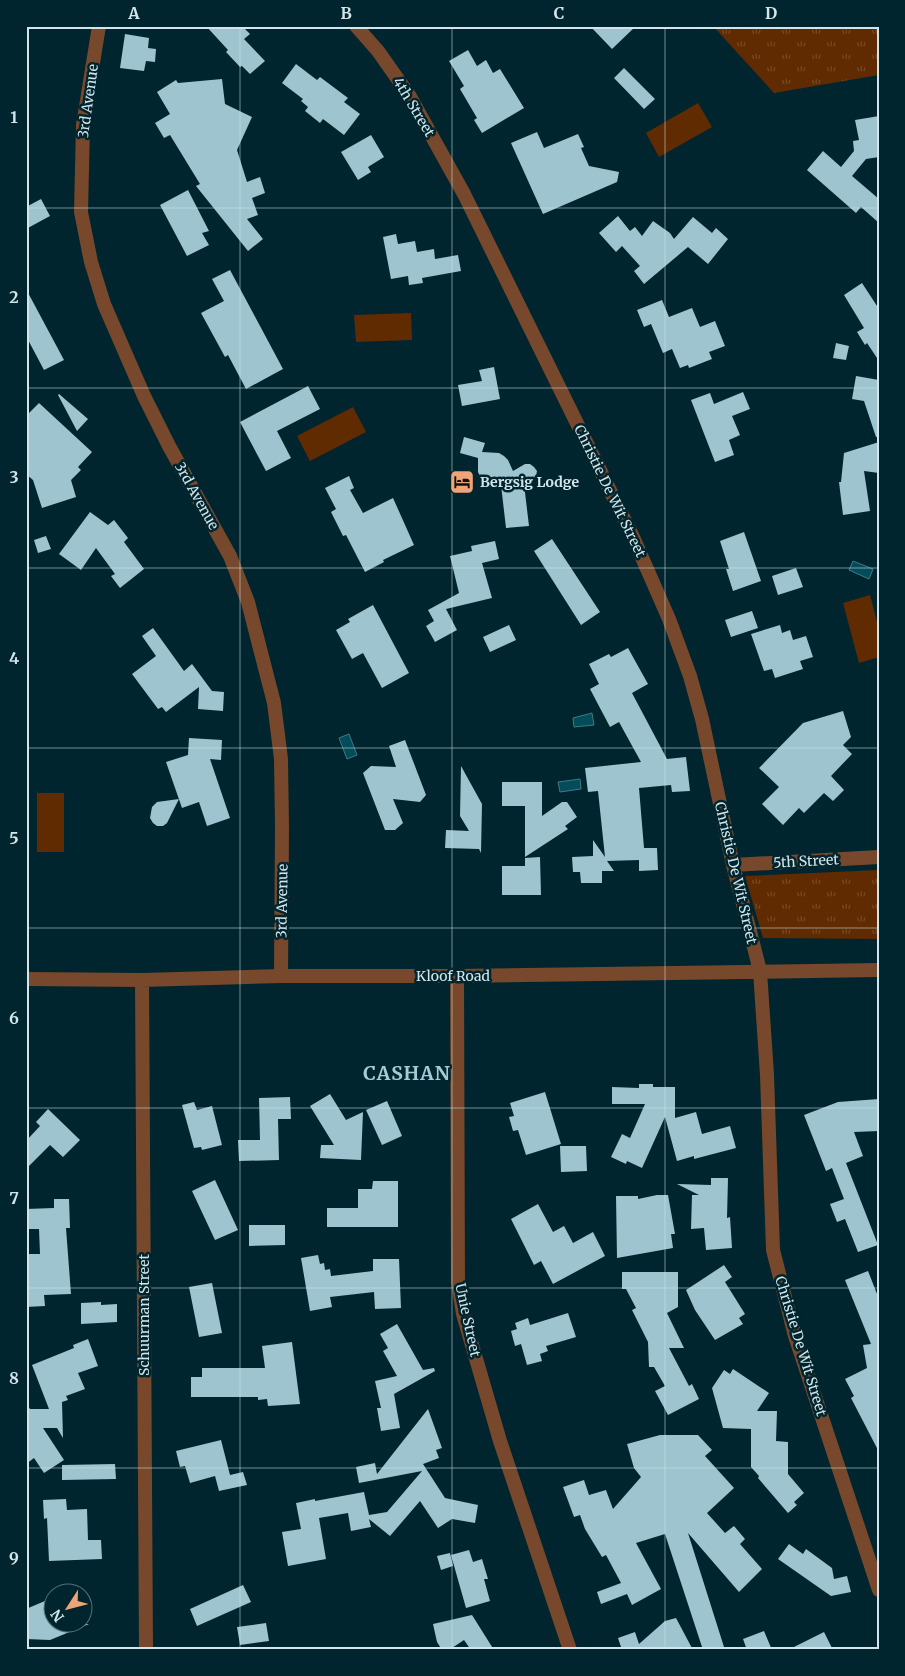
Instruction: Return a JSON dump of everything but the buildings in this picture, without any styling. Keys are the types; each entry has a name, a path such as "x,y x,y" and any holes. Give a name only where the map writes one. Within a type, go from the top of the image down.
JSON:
{"street":[{"name":"3rd Avenue","path":"99,26 83,125 81,212 90,262 108,314 144,396 168,446 230,556 251,611 274,703 281,759 281,976"},
{"name":"4th Street","path":"356,26 378,51 409,95 464,194"},
{"name":"Christie De Wit Street","path":"464,194 633,537 669,619 690,676 700,711 733,865 760,971 767,1075 773,1250 795,1336 879,1590"},
{"name":"5th Street","path":"733,865 879,857"},
{"name":"Kloof Road","path":"26,979 142,980 281,976 457,976 879,970"},
{"name":"Unie Street","path":"457,976 458,1282 463,1314 500,1441 570,1650"},
{"name":"Schuurman Street","path":"142,980 146,1650"}],"green space":[{"path":"713,26 879,26 879,75 774,93"},
{"path":"698,103 712,127 659,157 646,133"},
{"path":"411,313 412,340 356,342 354,315"},
{"path":"353,407 366,432 310,461 297,436"},
{"path":"870,595 879,629 879,657 859,663 843,603"},
{"path":"37,793 64,793 64,852 37,852"},
{"path":"879,870 879,939 763,938 745,876"}],"water":[{"path":"853,561 873,569 869,579 849,570"},
{"path":"592,713 594,725 574,727 573,718"},
{"path":"349,734 357,755 347,759 339,738"},
{"path":"580,779 581,789 560,792 558,782"}],"place":[{"name":"Bergsig Lodge","path":"462,482"}],"district":[{"name":"CASHAN","path":"407,1073"}]}
